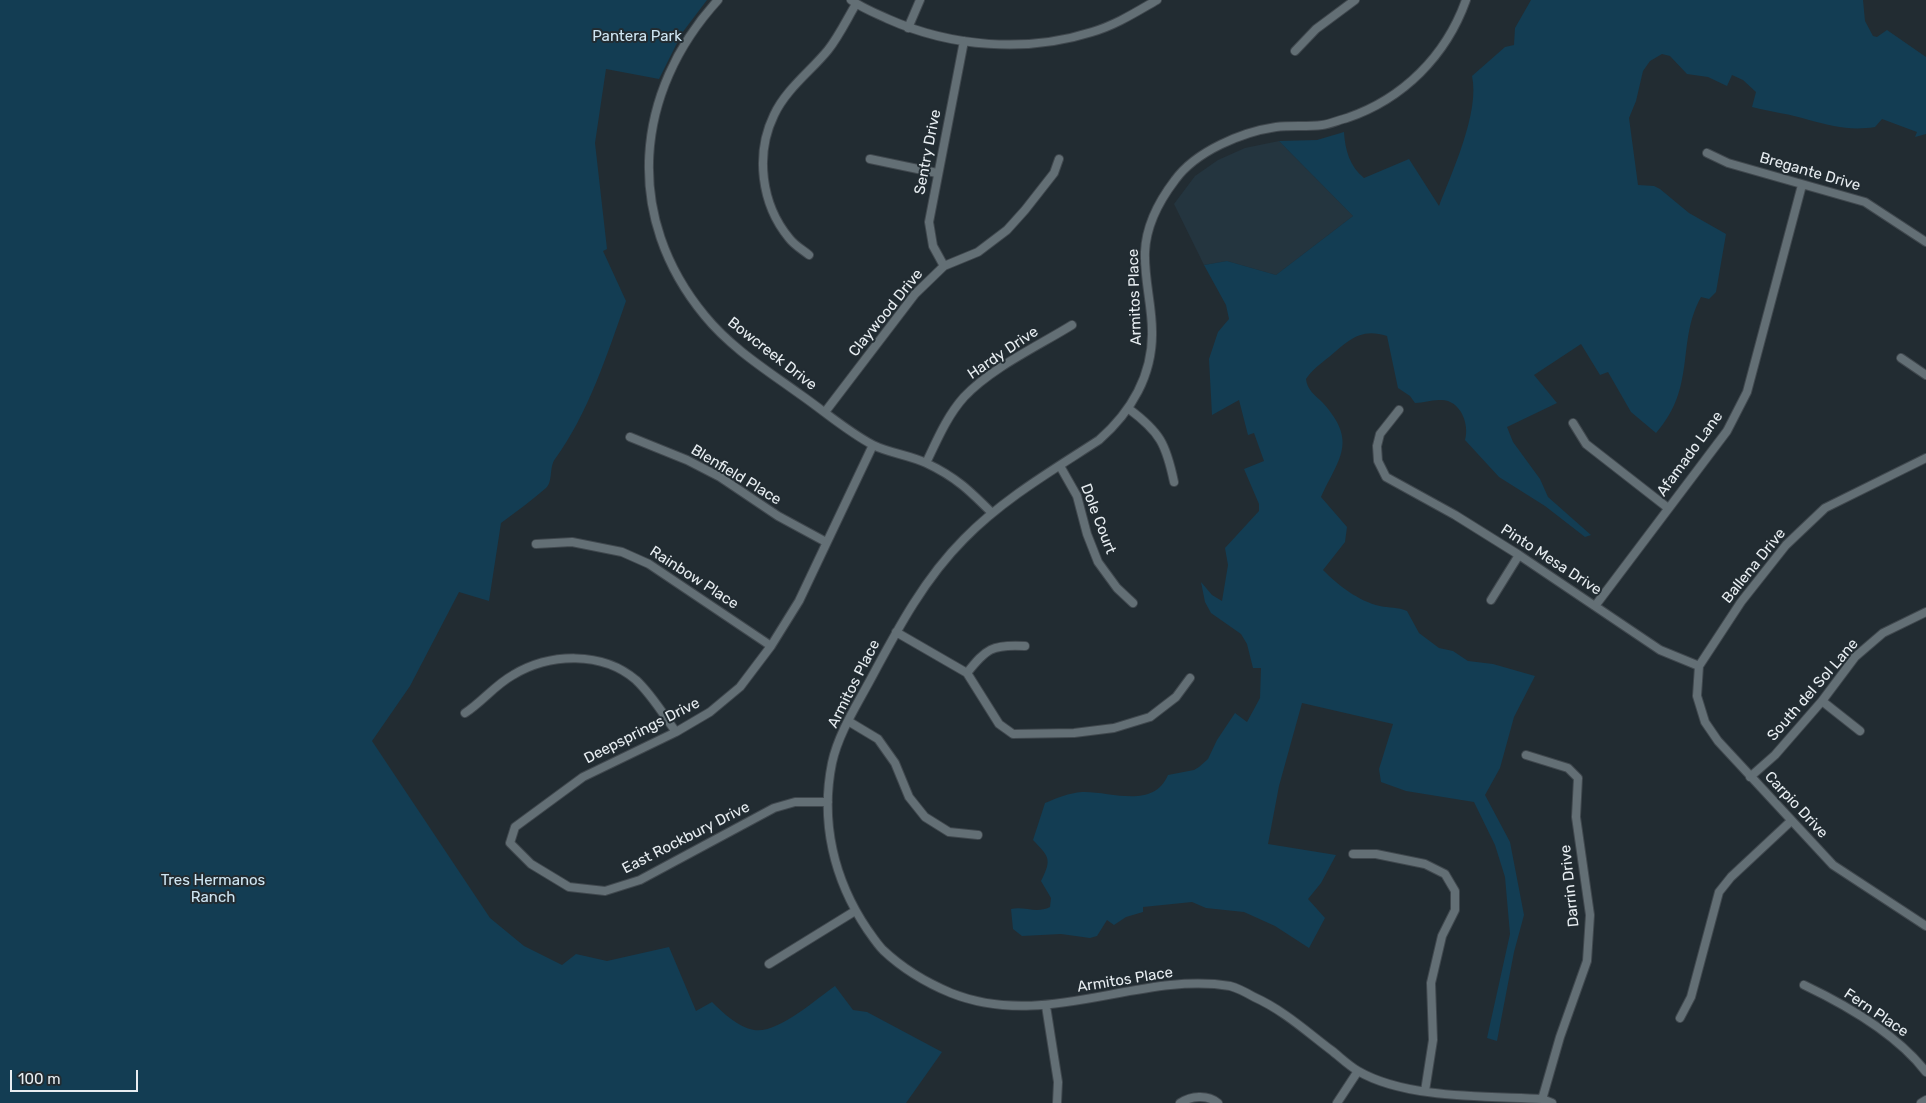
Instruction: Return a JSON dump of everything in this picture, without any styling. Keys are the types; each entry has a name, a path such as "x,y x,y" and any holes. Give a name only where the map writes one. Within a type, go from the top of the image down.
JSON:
{"street":[{"name":"Bowcreek Drive","path":"718,0 695,26 677,54 664,81 655,111 648,167 659,234 671,264 705,317 735,346 873,445 926,463 963,484 992,513"},
{"path":"908,28 920,0"},
{"path":"809,255 790,239 777,220 767,195 763,169 765,142 774,114 788,94 829,48 854,2 908,28 937,37 1021,45 1057,41 1093,32 1126,18 1157,0"},
{"path":"1295,51 1316,29 1355,0"},
{"name":"Armitos Place","path":"1466,0 1458,24 1436,56 1409,85 1372,110 1324,125 1276,127 1235,137 1202,155 1176,177 1157,208 1148,232 1145,252 1152,330 1151,357 1143,382 1129,409 1113,428 1099,440 992,513 940,565 919,593 848,721 832,761 828,802 833,860 855,911 882,949 917,976 952,993 990,1004 1046,1006 1188,984 1233,987 1276,1007 1358,1071 1397,1086 1425,1092 1552,1103"},
{"name":"Sentry Drive","path":"944,266 933,246 929,222 964,41"},
{"name":"Bregante Drive","path":"1708,153 1728,163 1865,202 1926,242"},
{"path":"870,159 937,173"},
{"name":"Claywood Drive","path":"825,412 915,294 944,266 978,252 1007,230 1054,173 1059,159"},
{"name":"Afamado Lane","path":"1595,606 1726,431 1747,392 1802,185"},
{"name":"Hardy Drive","path":"926,463 946,421 964,397 992,374 1072,325"},
{"path":"1901,358 1926,375"},
{"path":"1129,409 1152,426 1163,443 1174,482"},
{"name":"Pinto Mesa Drive","path":"1399,410 1380,434 1377,446 1378,461 1386,477 1455,515 1519,555 1660,650 1699,666"},
{"path":"1572,423 1586,444 1668,508"},
{"name":"Blenfield Place","path":"630,437 703,468 756,503 826,542"},
{"name":"Deepsprings Drive","path":"510,843 515,827 583,777 676,732 710,712 740,687 771,646 799,600 873,445"},
{"name":"Ballena Drive","path":"1699,666 1741,602 1786,545 1825,508 1926,458"},
{"name":"Dole Court","path":"1060,466 1077,496 1087,534 1098,562 1117,588 1133,603"},
{"name":"Rainbow Place","path":"536,544 572,542 622,552 649,564 771,646"},
{"path":"1491,600 1519,555"},
{"name":"South del Sol Lane","path":"1750,777 1775,755 1822,701 1855,657 1883,633 1926,612"},
{"path":"896,632 967,674 999,724 1013,734 1074,733 1114,728 1150,717 1176,697 1190,678"},
{"path":"967,674 984,652 1006,645 1025,646"},
{"path":"465,713 511,675 526,668 556,659 576,658 611,666 635,679 650,695 676,732"},
{"name":"Carpio Drive","path":"1699,666 1697,696 1706,722 1718,741 1833,866 1926,926"},
{"path":"1822,701 1860,731"},
{"path":"848,721 878,739 895,763 910,797 925,817 949,832 978,835"},
{"name":"Darrin Drive","path":"1526,755 1568,768 1578,778 1576,817 1590,915 1587,961 1560,1037 1542,1101"},
{"name":"East Rockbury Drive","path":"510,843 531,864 569,887 604,891 640,880 774,808 795,802 828,802"},
{"path":"1680,1018 1690,997 1719,892 1731,878 1791,822"},
{"path":"1353,854 1376,854 1425,864 1444,874 1455,891 1455,910 1442,936 1431,983 1433,1040 1425,1092"},
{"path":"769,964 855,911"},
{"name":"Fern Place","path":"1804,985 1826,996 1898,1041 1926,1072"},
{"path":"1046,1006 1058,1082 1057,1103"},
{"path":"1337,1103 1358,1071"},
{"path":"1180,1103 1198,1096 1213,1099 1218,1103"},
{"path":"1921,1103 1926,1100"}],"shaded area":[{"path":"1279,141 1353,216 1276,275 1227,261 1204,265 1174,204 1195,176 1218,160 1245,148"}],"green space":[{"path":"0,0 707,0 682,33 659,79 606,69 595,143 607,249 603,251 626,301 596,383 567,442 553,462 548,485 501,523 489,601 459,592 410,686 372,741 490,918 524,946 562,965 576,954 607,961 669,947 696,1011 712,1002 737,1023 754,1030 774,1027 807,1007 835,986 853,1010 867,1012 942,1052 906,1103 0,1103"},
{"path":"1531,0 1863,0 1865,21 1873,36 1877,37 1887,30 1926,57 1926,134 1915,137 1917,132 1882,119 1875,127 1849,128 1752,107 1756,92 1743,80 1732,75 1727,86 1708,77 1687,74 1670,56 1662,54 1650,61 1643,71 1636,101 1629,118 1638,185 1654,186 1660,189 1689,213 1726,234 1716,292 1709,299 1701,297 1689,331 1682,382 1677,399 1669,416 1656,433 1631,412 1608,372 1600,375 1581,344 1534,375 1557,403 1507,427 1513,442 1540,479 1548,497 1591,535 1585,537 1545,506 1499,477 1465,440 1465,420 1462,413 1453,403 1439,400 1415,403 1410,396 1398,388 1387,336 1369,333 1355,337 1319,365 1306,379 1314,395 1334,417 1340,429 1342,440 1339,460 1321,497 1347,527 1345,542 1323,570 1342,587 1372,604 1407,611 1419,633 1439,648 1453,651 1468,661 1493,664 1535,676 1514,717 1500,768 1485,795 1510,842 1524,915 1514,952 1497,1041 1487,1038 1510,934 1505,877 1495,845 1474,802 1406,791 1381,782 1379,769 1393,724 1302,703 1279,786 1268,844 1336,855 1321,883 1308,899 1325,918 1309,948 1275,926 1244,912 1206,908 1192,902 1143,907 1143,912 1126,917 1114,925 1107,920 1097,936 1090,938 1061,934 1022,936 1013,929 1011,909 1040,910 1050,907 1051,898 1041,881 1047,867 1047,858 1033,840 1045,803 1082,792 1130,796 1152,792 1161,786 1168,775 1194,770 1199,767 1208,759 1217,740 1235,713 1247,722 1260,698 1261,668 1253,668 1247,644 1241,634 1211,613 1205,602 1201,582 1212,595 1222,601 1228,565 1225,548 1259,511 1259,504 1244,469 1264,461 1254,433 1248,435 1239,400 1212,415 1209,359 1218,332 1229,319 1226,305 1204,265 1227,261 1276,275 1353,216 1279,141 1317,140 1344,132 1349,158 1355,169 1364,178 1409,159 1439,206 1469,124 1473,91 1472,76 1505,47 1514,45 1515,28"}],"park label":[{"name":"Pantera Park","path":"637,37"},
{"name":"Tres Hermanos Ranch","path":"213,890"}]}
